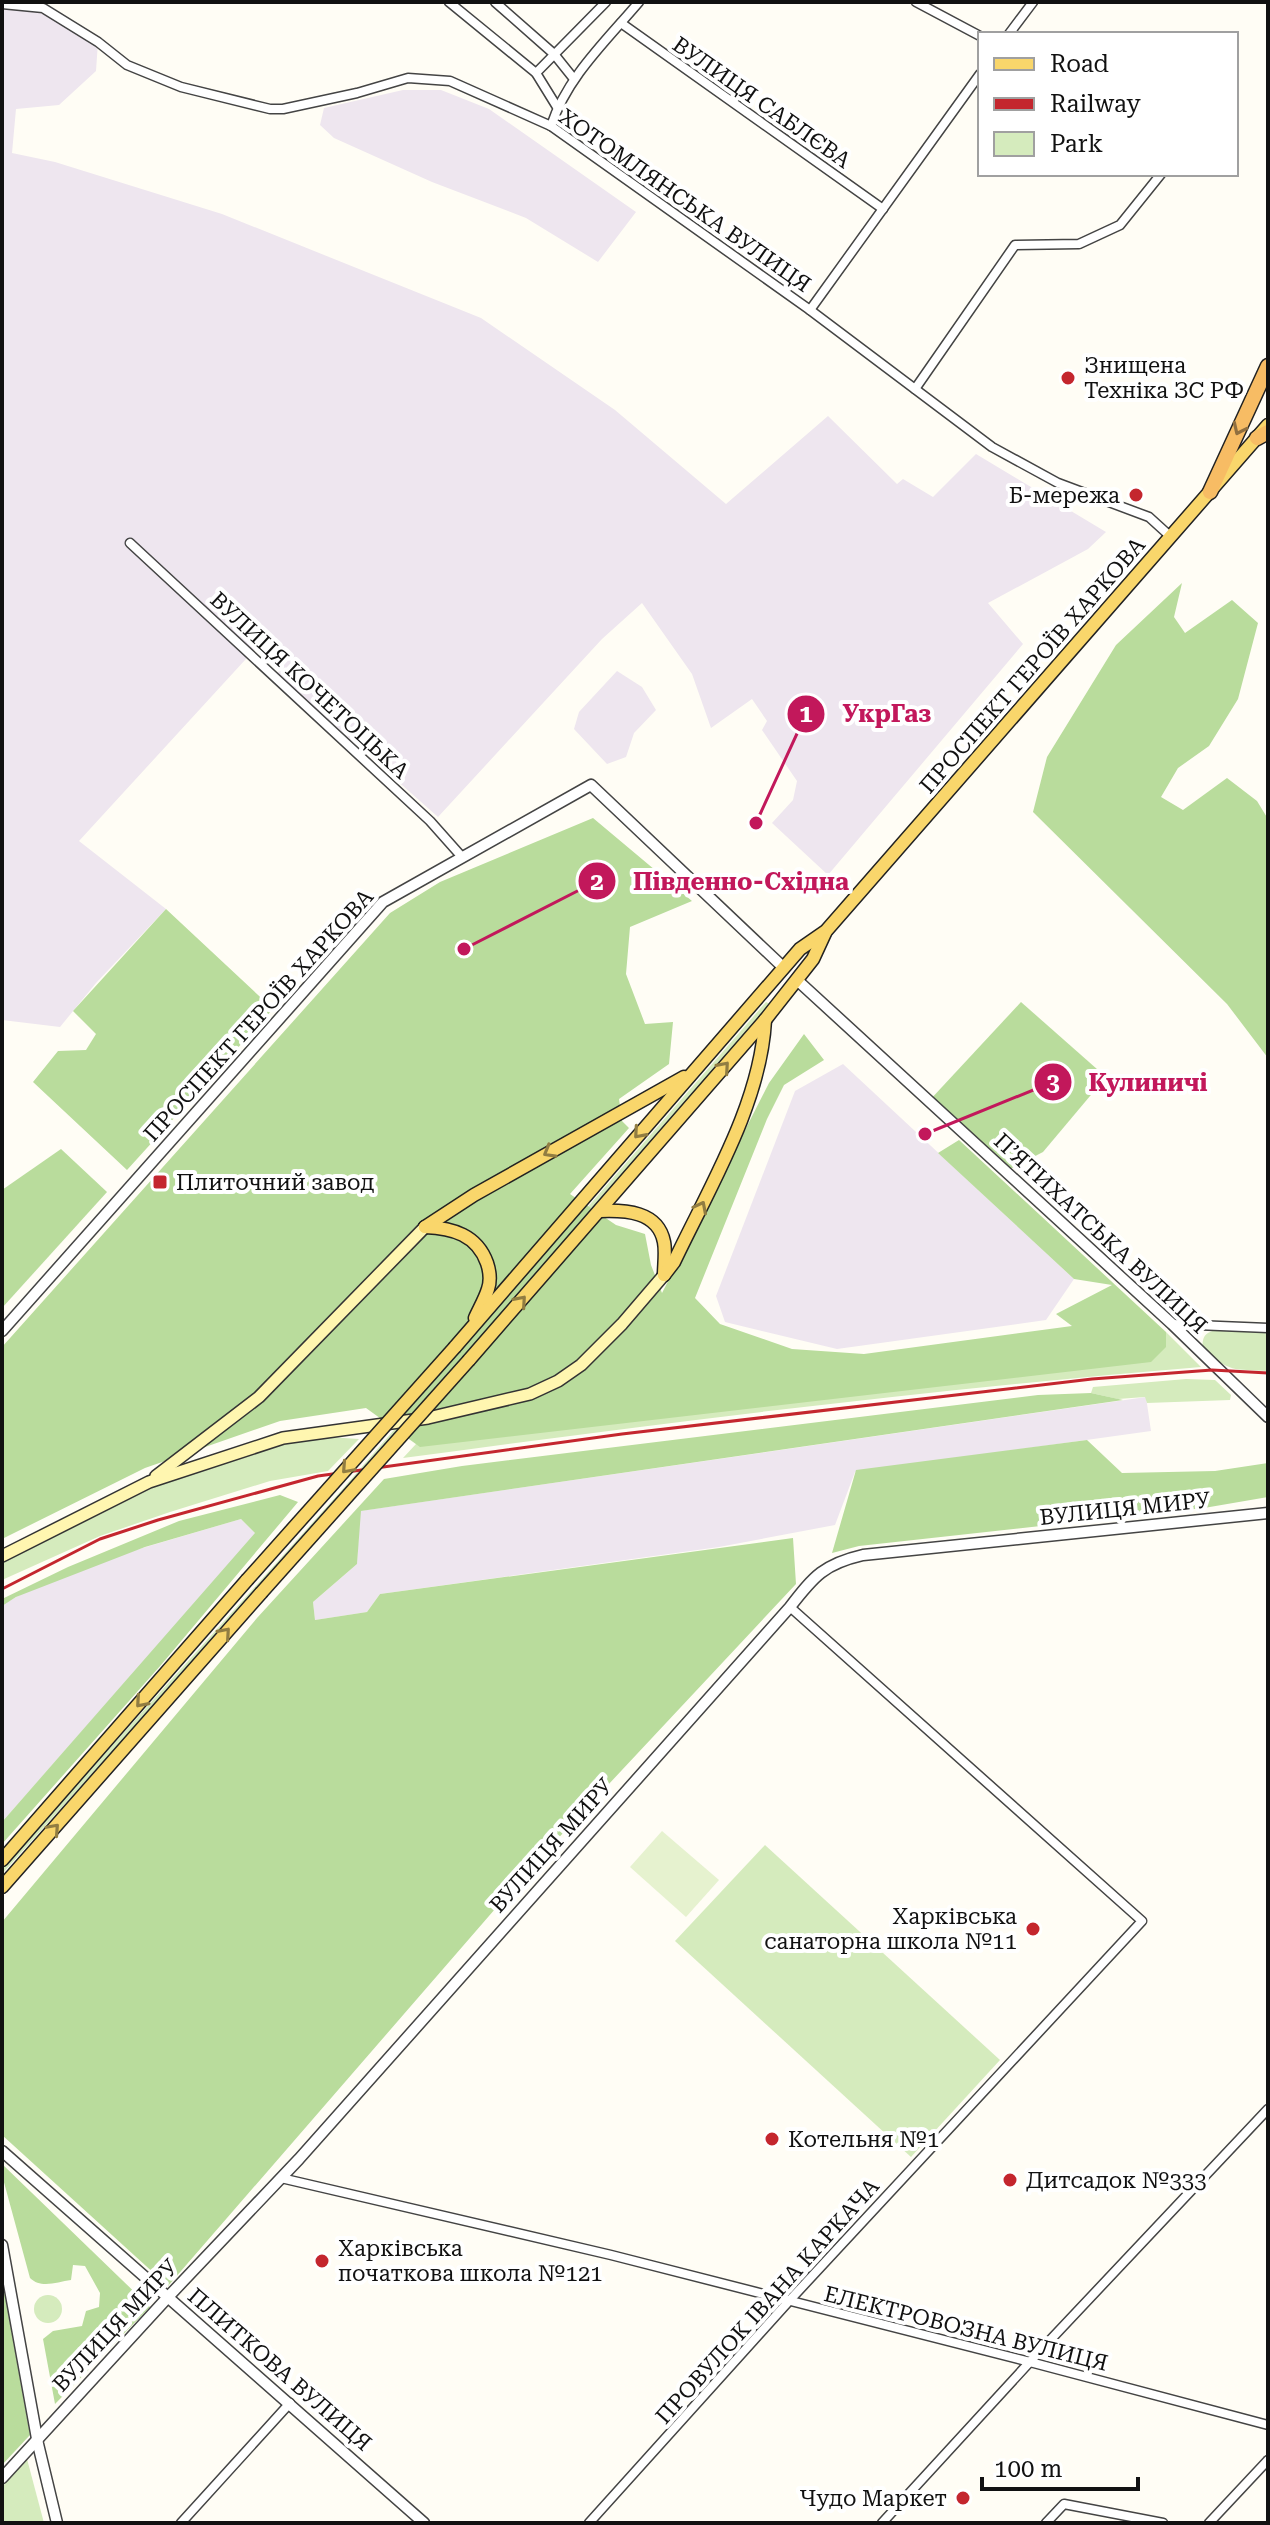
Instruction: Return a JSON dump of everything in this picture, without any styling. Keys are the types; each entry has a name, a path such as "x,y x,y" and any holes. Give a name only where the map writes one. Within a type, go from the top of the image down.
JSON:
{"highway":[{"path":"1210,492 1268,366"}],"main road":[{"name":"ПРОСПЕКТ ГЕРОЇВ ХАРКОВА","path":"2,1860 469,1332 800,949 826,931 1268,425"},
{"name":"ПРОСПЕКТ ГЕРОЇВ ХАРКОВА","path":"2,1887 469,1360 765,1020 813,959 826,931"},
{"name":"П’ЯТИХАТСЬКА ВУЛИЦЯ","path":"784,968 797,980"},
{"path":"2,1556 149,1482 283,1438 428,1418 530,1394 558,1381 581,1365 622,1324 674,1262 739,1123 761,1062 765,1020"},
{"path":"149,1482 259,1397 425,1227 474,1195 690,1074"},
{"path":"600,1211 639,1213 654,1224 664,1242 664,1275"},
{"path":"425,1227 443,1228 461,1234 480,1247 490,1276 488,1289 469,1332"}],"street":[{"path":"449,2 536,73 557,107"},
{"path":"495,2 554,54 574,79"},
{"path":"536,73 606,2"},
{"path":"551,126 557,107 574,79 639,2"},
{"path":"916,2 978,35"},
{"path":"1010,32 1033,2"},
{"name":"ХОТОМЛЯНСЬКА ВУЛИЦЯ","path":"2,4 46,5 127,65 181,87 270,109 357,93 408,78 450,81 551,126 810,310 992,447 1058,483 1149,517 1171,537"},
{"name":"ВУЛИЦЯ САБЛЄВА","path":"621,23 883,209"},
{"path":"810,310 978,77"},
{"path":"915,389 1015,245 1079,244 1120,225 1159,176"},
{"name":"ВУЛИЦЯ КОЧЕТОЦЬКА","path":"130,543 430,821 462,857"},
{"name":"ПРОСПЕКТ ГЕРОЇВ ХАРКОВА","path":"2,1331 383,902 591,785"},
{"name":"П’ЯТИХАТСЬКА ВУЛИЦЯ","path":"591,785 784,968"},
{"name":"П’ЯТИХАТСЬКА ВУЛИЦЯ","path":"797,980 1172,1324 1268,1417"},
{"path":"1172,1324 1268,1328"},
{"name":"ВУЛИЦЯ МИРУ","path":"2,2478 281,2178 790,1607 816,1573 838,1561 863,1555 1268,1513"},
{"name":"ПРОВУЛОК ІВАНА КАРКАЧА","path":"589,2523 789,2301 1142,1921 790,1607"},
{"path":"882,2523 1268,2109"},
{"name":"ПЛИТКОВА ВУЛИЦЯ","path":"2,2151 424,2523"},
{"name":"ЕЛЕКТРОВОЗНА ВУЛИЦЯ","path":"281,2178 551,2241 1268,2425"},
{"path":"2,2245 37,2439 57,2523"},
{"path":"181,2523 290,2403"},
{"path":"1209,2523 1268,2460"},
{"path":"1046,2523 1064,2504 1163,2523"}],"shaded area":[{"path":"2,4 43,8 98,42 96,71 59,105 16,109 12,153 55,162 222,214 481,318 615,410 726,504 828,416 897,484 903,479 933,497 976,454 1106,532 1088,549 988,603 1023,644 828,875 772,823 793,800 797,781 762,730 767,721 752,699 711,728 692,674 642,603 602,639 438,817 277,674 291,654 267,636 79,841 166,909 96,983 60,1027 2,1020"},
{"path":"403,90 441,90 489,109 636,212 598,262 526,218 432,182 334,138 320,125 324,108"},
{"path":"617,671 642,687 656,710 634,733 626,757 607,764 574,729 579,712"},
{"path":"843,1064 1074,1279 1046,1320 837,1349 725,1322 716,1296 795,1091"},
{"path":"1146,1397 1151,1431 855,1472 835,1525 719,1547 380,1594 367,1612 315,1620 313,1602 357,1564 360,1511"},
{"path":"241,1519 256,1534 2,1822 2,1605 61,1572"}],"green space":[{"path":"1182,583 1174,617 1185,633 1232,600 1258,623 1238,699 1209,746 1178,768 1161,797 1183,810 1227,778 1257,801 1268,819 1268,1058 1227,1004 1033,812 1047,757 1116,645"},
{"path":"593,818 692,901 630,927 626,974 645,1024 673,1022 669,1064 619,1099 622,1121 629,1128 570,1194 616,1225 645,1234 651,1265 662,1293 769,1083 804,1034 824,1060 784,1085 767,1119 695,1298 720,1324 792,1349 864,1354 1072,1326 1056,1314 1112,1285 1074,1279 938,1153 959,1140 1166,1332 1166,1347 1151,1362 420,1447 366,1408 280,1421 145,1468 2,1539 2,1347 390,913 440,882"},
{"path":"166,909 273,1009 127,1170 33,1082 58,1051 86,1050 96,1034 73,1011"},
{"path":"766,1002 770,1004 343,1494 2,1874 2,1868 340,1492"},
{"path":"1021,1002 1106,1077 1043,1152 1010,1169 929,1101"},
{"path":"61,1149 107,1192 2,1308 2,1190"},
{"path":"1221,1329 1268,1331 1268,1371 1226,1366 1203,1348 1205,1336"},
{"path":"1166,1332 1201,1367 801,1407 403,1458 416,1444 560,1417"},
{"path":"1186,1379 1215,1380 1231,1395 1230,1400 1147,1403 1145,1397 1118,1399 1091,1393 1093,1387"},
{"path":"1091,1393 1123,1400 361,1511 357,1564 313,1602 315,1620 367,1612 380,1594 793,1538 796,1584 535,1863 168,2286 2,2135 2,1922 257,1618 384,1479 462,1466 1038,1395"},
{"path":"328,1437 359,1439 328,1471 270,1481 170,1512 100,1536 2,1580 2,1556 190,1468 281,1443"},
{"path":"1087,1440 1122,1473 1215,1471 1268,1463 1268,1497 1204,1508 859,1546 832,1553 856,1470"},
{"path":"280,1495 298,1502 161,1665 2,1844 2,1822 255,1533 241,1519 145,1547 16,1597 2,1606 2,1599 68,1567 179,1521"},
{"path":"662,1831 719,1880 686,1917 630,1867"},
{"path":"765,1845 1000,2060 911,2157 675,1941"},
{"path":"2,2164 150,2307 55,2404 43,2339 53,2331 82,2326 86,2311 99,2307 100,2293 85,2266 73,2265 71,2280 44,2284 30,2278 2,2175"},
{"path":"2,2279 30,2435 2,2465"},
{"path":"48,2295 58,2299 62,2309 58,2319 48,2323 38,2319 34,2309 38,2299"},
{"path":"27,2459 44,2523 2,2523 2,2487"}],"railway":[{"path":"2,1589 100,1539 318,1476 622,1434 1092,1379 1212,1370 1268,1373"}],"place":[{"name":"Знищена Техніка ЗС РФ","path":"1068,378"},
{"name":"Б-мережа","path":"1136,495"},
{"name":"УкрГаз","path":"756,823"},
{"name":"Південно-Східна","path":"464,949"},
{"name":"Кулиничі","path":"925,1134"},
{"name":"Плиточний завод","path":"160,1182"},
{"name":"Харківська санаторна школа №11","path":"1033,1929"},
{"name":"Котельня №1","path":"772,2139"},
{"name":"Дитсадок №333","path":"1010,2180"},
{"name":"Харківська початкова школа №121","path":"322,2261"},
{"name":"Чудо Маркет","path":"963,2498"}]}
